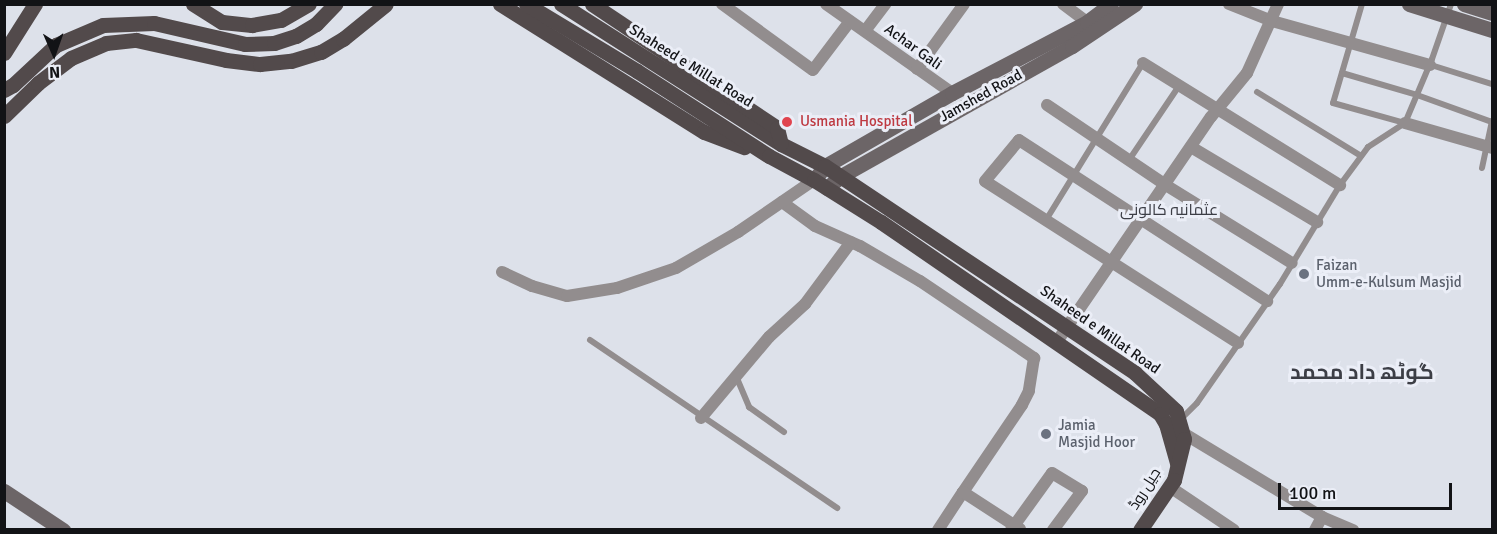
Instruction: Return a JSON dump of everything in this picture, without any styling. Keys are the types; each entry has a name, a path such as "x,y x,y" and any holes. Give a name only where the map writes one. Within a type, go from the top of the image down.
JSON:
{"main road":[{"path":"4,53 35,4"},
{"path":"193,4 222,22 252,25 281,20 309,4"},
{"path":"4,90 14,85 56,45 103,25 154,23 245,44 274,43 296,36 316,24 335,4"},
{"path":"4,116 38,83 71,58 106,43 136,40 226,60 260,64 291,61 321,52 343,39 386,4"},
{"path":"500,4 704,132 822,176"},
{"path":"526,4 638,71 769,156"},
{"name":"Shaheed e Millat Road","path":"561,4 781,144 822,176 1056,343 1160,414 1166,424 1178,466"},
{"path":"592,4 777,128 781,144"},
{"name":"Jamshed Road","path":"822,176 952,93 1087,22 1112,4"},
{"name":"Jamshed Road","path":"822,176 841,176 1072,46 1135,4"},
{"path":"1409,4 1449,11 1492,30"},
{"path":"1464,4 1492,14"},
{"name":"Shaheed e Millat Road","path":"841,176 1135,373 1176,411 1181,428"},
{"path":"1178,466 1184,439 1181,428"},
{"name":"جیل روڈ","path":"1144,528 1170,487 1178,466"},
{"path":"4,491 63,530"}],"street":[{"path":"722,4 813,70 850,21"},
{"name":"Achar Gali","path":"826,4 952,93"},
{"path":"865,31 885,4"},
{"path":"917,69 964,4"},
{"path":"1063,4 1087,22"},
{"path":"1229,4 1272,21 1430,65"},
{"path":"1056,343 1164,184 1217,110 1247,73 1278,4"},
{"path":"1143,63 1340,185"},
{"path":"1047,105 1164,184 1292,263"},
{"path":"1405,123 1490,148"},
{"path":"1238,343 985,181 1019,140 1267,301"},
{"path":"1191,147 1317,222"},
{"path":"502,272 532,286 567,296 608,290 676,268 738,232 822,176"},
{"path":"782,202 815,226 851,242 920,281 1034,358 1029,391 1022,405 938,530"},
{"path":"701,418 769,337 806,304 851,242"},
{"path":"1181,428 1322,517 1353,530"},
{"path":"963,492 1015,528 1053,473 1082,491 1053,530"},
{"path":"1170,487 1234,530"},
{"path":"1315,530 1322,517"}],"lane":[{"path":"1362,4 1333,103 1405,123"},
{"path":"1181,428 1361,156 1368,147 1405,123 1430,65 1449,11"},
{"path":"1046,220 1143,63"},
{"path":"1430,65 1492,84"},
{"path":"1342,73 1417,95 1492,121 1490,148 1482,168"},
{"path":"1128,160 1179,86"},
{"path":"1257,92 1361,156"},
{"path":"590,340 701,418 837,508"},
{"path":"735,375 749,407 784,432"}],"place":[{"name":"Usmania Hospital","path":"787,122"},
{"name":"Faizan Umm-e-Kulsum Masjid","path":"1304,274"},
{"name":"Jamia Masjid Hoor","path":"1046,434"}],"district":[{"name":"عثمانیہ کالونی","path":"1169,210"},
{"name":"گوٹھ داد محمد","path":"1362,372"}]}
